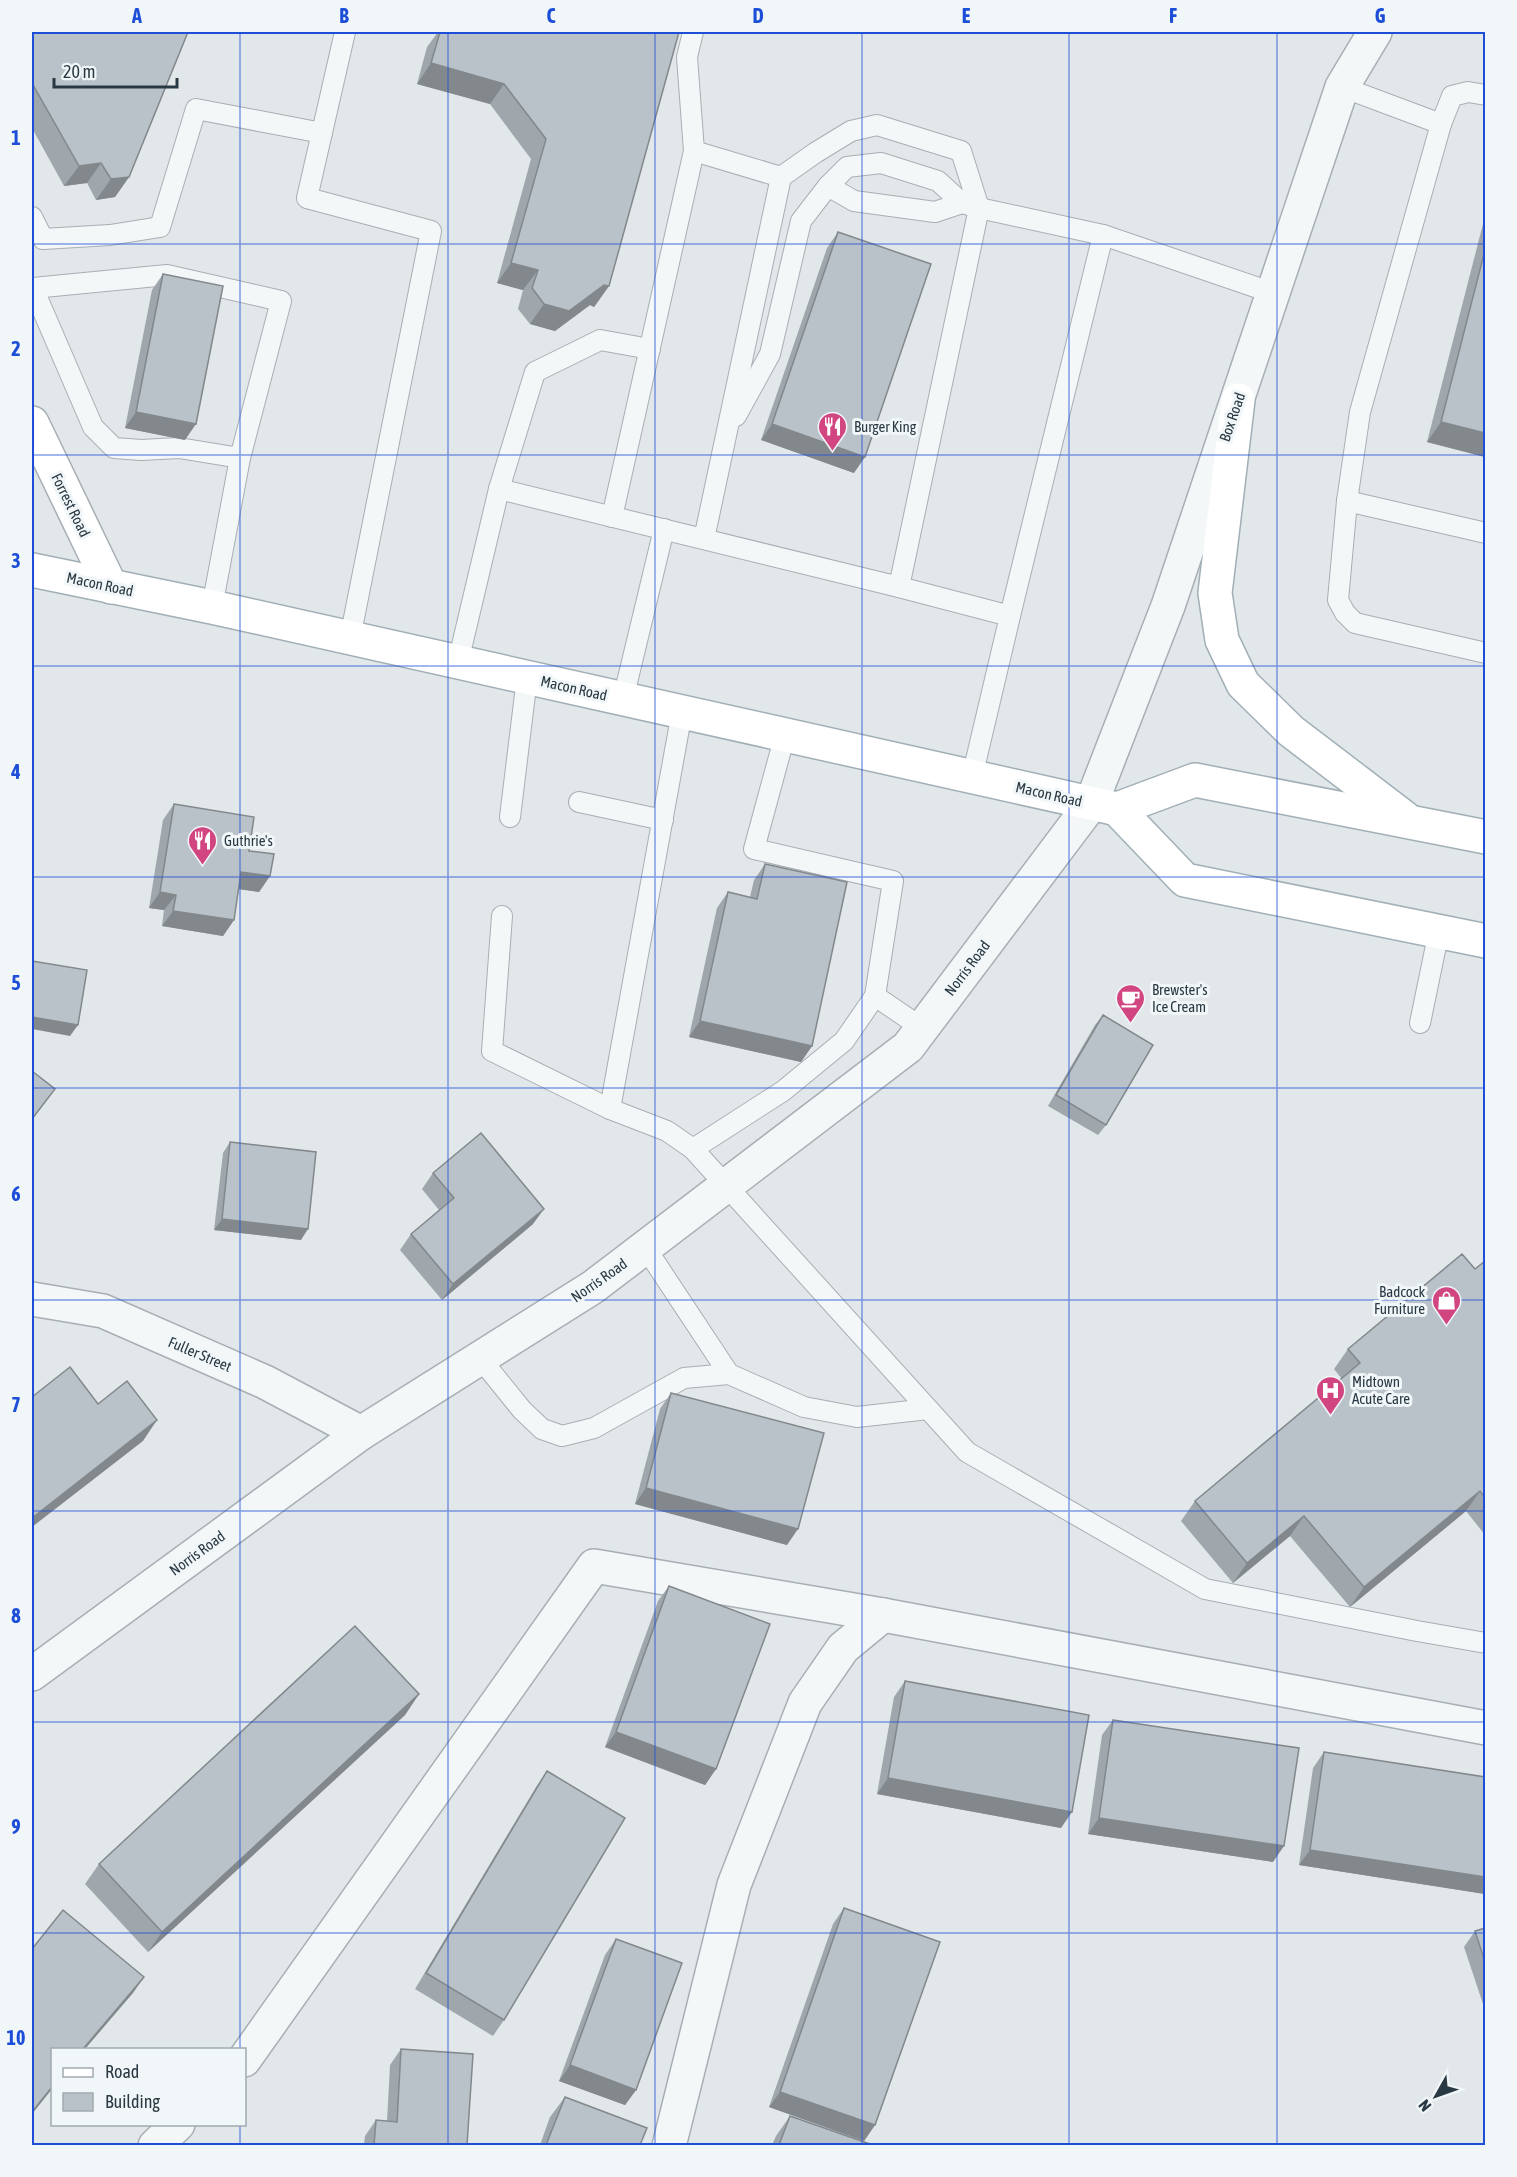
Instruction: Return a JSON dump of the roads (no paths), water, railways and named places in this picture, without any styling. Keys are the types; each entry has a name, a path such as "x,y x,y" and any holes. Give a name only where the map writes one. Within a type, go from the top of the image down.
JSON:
{"main road":[{"path":"1238,399 1215,593 1222,640 1243,684 1291,731 1411,823"},
{"name":"Forrest Road","path":"32,423 111,587"},
{"name":"Macon Road","path":"32,570 212,607 1104,806"},
{"path":"1104,806 1195,780 1485,837"},
{"path":"1104,806 1185,880 1485,941"}],"street":[{"name":"Box Road","path":"1104,806 1168,606 1342,87 1375,32"},
{"name":"Norris Road","path":"32,1674 361,1433 592,1287 908,1047 1104,806"},
{"name":"Fuller Street","path":"32,1299 103,1311 265,1382 361,1433"},
{"path":"246,2057 594,1566 883,1615 1485,1728"},
{"path":"669,2145 734,1885 805,1703 843,1648 883,1615"},
{"path":"155,2145 176,2126"}],"lane":[{"path":"345,32 307,198 431,231 350,638"},
{"path":"612,517 694,151 687,57 693,32"},
{"path":"1342,87 1441,124"},
{"path":"1485,95 1468,92 1452,96 1441,124 1360,412 1347,501 1338,600 1345,613 1355,623 1485,653"},
{"path":"32,217 43,239 110,235 160,227 196,109 322,133"},
{"path":"704,539 781,177 851,131 877,125 961,151 971,206 899,587"},
{"path":"694,151 781,177"},
{"path":"726,436 770,354 801,221 847,166 881,163 938,181 971,206"},
{"path":"828,186 854,201 934,212 971,206 1103,235 1273,293"},
{"path":"972,777 1103,235"},
{"path":"212,607 240,458 281,301 167,275 32,288 93,427 114,448 141,450 179,448 240,458"},
{"path":"458,662 499,489 535,372 600,340 650,349"},
{"path":"499,489 1010,616"},
{"path":"1347,501 1485,533"},
{"path":"623,699 664,529"},
{"path":"510,817 527,678"},
{"path":"610,1109 682,712"},
{"path":"693,1149 783,1091 844,1041 875,996 893,881 754,849 785,735"},
{"path":"579,802 663,820"},
{"path":"502,916 492,1051 610,1109 667,1131 693,1149 967,1452 1205,1589 1417,1631 1485,1642"},
{"path":"1420,1023 1439,931"},
{"path":"875,996 922,1028"},
{"path":"645,1247 729,1374"},
{"path":"480,1358 522,1410 542,1429 562,1436 594,1428 684,1378 729,1374 804,1407 857,1418 928,1409"}],"place":[{"name":"Burger King","path":"833,452"},
{"name":"Guthrie's","path":"203,866"},
{"name":"Brewster's Ice Cream","path":"1131,1024"},
{"name":"Badcock Furniture","path":"1446,1326"},
{"name":"Midtown Acute Care","path":"1331,1416"}]}
